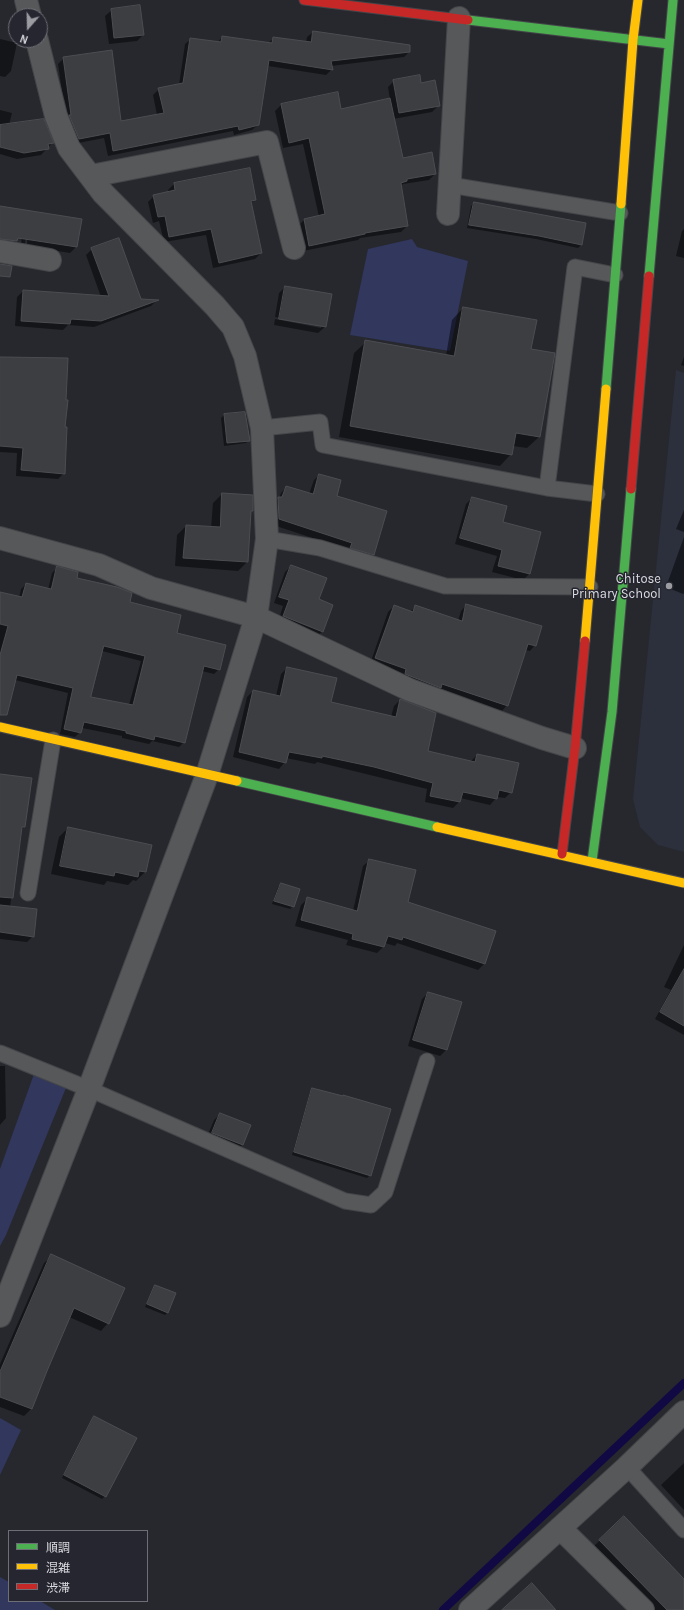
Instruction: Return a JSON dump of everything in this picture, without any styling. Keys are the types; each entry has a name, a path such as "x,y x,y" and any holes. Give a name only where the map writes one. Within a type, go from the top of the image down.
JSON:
{"street":[{"path":"304,0 391,5 459,18 676,45"},
{"path":"562,854 575,748 590,587 631,83 633,40 638,0"},
{"path":"592,861 612,712 676,45 673,0"},
{"path":"448,214 459,18"},
{"path":"0,1316 89,1089 207,775 256,617 267,539 262,428 245,356 233,327 215,306 103,193 69,148 56,116 38,48"},
{"path":"91,176 267,142 294,248"},
{"path":"0,251 50,260"},
{"path":"0,538 99,565 151,588 256,617 410,690 542,738 575,748"},
{"path":"0,727 684,883"},
{"path":"470,1610 627,1467 684,1412"},
{"path":"560,1528 643,1610"}],"lane":[{"path":"450,185 620,213"},
{"path":"547,488 575,267 615,275"},
{"path":"262,428 320,422 323,445 547,488 597,494"},
{"path":"267,539 320,548 445,586 590,587"},
{"path":"28,894 52,740"},
{"path":"0,1053 89,1089 345,1201 371,1205 385,1192 426,1061"},
{"path":"627,1467 684,1530"}],"shaded area":[{"path":"412,239 417,247 468,261 450,351 350,335 368,249"},
{"name":"Chitose Primary School","path":"676,370 684,373 684,852 658,845 640,827 633,799"},
{"path":"34,1074 68,1083 6,1235 0,1246 0,1169"},
{"path":"0,1418 21,1430 0,1475"},
{"path":"0,1577 8,1581 8,1602 42,1602 55,1610 0,1610"}],"building":[{"path":"140,5 144,35 114,38 111,9"},
{"path":"313,31 410,45 410,52 331,61 333,70 269,60 259,125 239,130 238,126 113,151 110,133 79,139 69,115 71,115 63,57 112,50 121,121 164,113 158,88 183,83 190,38 221,42 222,36 272,43 273,37 311,42"},
{"path":"420,75 421,83 435,80 440,106 399,113 393,80"},
{"path":"338,92 341,109 390,98 403,158 432,152 436,174 407,179 407,181 401,183 408,226 365,233 309,246 304,219 325,214 309,138 289,143 281,104"},
{"path":"44,119 54,143 48,144 49,149 24,153 0,147 0,125"},
{"path":"250,168 256,200 251,201 262,253 219,263 211,229 169,237 165,216 158,217 153,195 175,190 174,183"},
{"path":"474,202 586,223 582,245 539,236 469,225"},
{"path":"0,206 82,219 77,247 18,238 17,241 0,239"},
{"path":"119,238 141,299 159,300 101,321 71,319 70,324 21,321 23,290 109,296 91,248"},
{"path":"0,264 12,266 10,277 0,276"},
{"path":"285,286 332,294 326,327 279,319"},
{"path":"463,307 537,320 531,349 555,353 540,437 516,433 512,455 350,426 365,340 454,356"},
{"path":"0,357 68,358 66,400 68,400 65,427 67,427 65,474 21,470 23,448 0,446"},
{"path":"245,412 250,441 227,443 224,414"},
{"path":"319,474 341,480 337,496 387,511 374,555 350,548 352,543 279,519 278,497 282,497 286,486 313,494"},
{"path":"222,493 253,495 248,562 183,558 186,525 220,527"},
{"path":"472,497 507,506 503,522 541,532 530,574 498,566 502,550 460,538"},
{"path":"291,565 327,578 319,599 333,605 323,632 283,616 289,600 279,597"},
{"path":"57,566 78,572 77,578 117,587 132,593 130,602 181,615 177,633 226,645 220,670 204,666 185,743 155,736 154,740 126,733 126,731 84,722 81,733 64,729 73,688 17,675 7,715 0,715 0,655 8,626 0,624 0,592 22,597 26,583 51,589","holes":["104,646 145,656 133,705 91,697"]},
{"path":"466,604 542,626 536,646 528,644 508,706 442,684 441,688 405,674 406,669 375,658 394,605 413,612 415,605 462,621"},
{"path":"287,667 337,678 331,702 396,717 400,699 436,713 428,751 475,762 477,754 519,763 512,793 499,790 497,799 463,792 460,802 430,796 433,783 374,767 322,756 322,758 289,752 286,763 239,752 253,690 280,696"},
{"path":"0,774 32,778 25,827 22,827 13,898 0,897"},
{"path":"68,827 152,845 146,872 139,871 138,877 115,872 114,876 60,866"},
{"path":"369,859 416,870 408,902 496,931 485,964 403,937 402,940 388,936 384,947 352,939 353,934 301,920 307,897 357,911"},
{"path":"281,883 300,889 294,907 274,901"},
{"path":"0,905 37,909 34,937 0,932"},
{"path":"684,969 684,1026 660,1012"},
{"path":"428,992 462,1002 447,1050 413,1040"},
{"path":"312,1088 391,1109 371,1176 294,1152"},
{"path":"220,1113 251,1125 243,1145 212,1133"},
{"path":"51,1254 125,1288 109,1324 74,1308 32,1409 0,1397 0,1372"},
{"path":"155,1285 176,1293 168,1313 147,1304"},
{"path":"94,1416 137,1438 106,1497 64,1475"},
{"path":"624,1516 684,1579 684,1610 667,1610 599,1540"},
{"path":"532,1583 556,1610 502,1610"}],"waterway":[{"path":"443,1610 684,1383"}],"traffic: fast":[{"path":"649,276 673,0"},
{"path":"468,20 669,44"},
{"path":"606,389 621,204"},
{"path":"592,861 612,712 631,489"},
{"path":"237,781 437,827"}],"traffic: slow":[{"path":"621,204 633,40 638,0"},
{"path":"585,641 606,389"},
{"path":"0,727 237,781"},
{"path":"437,827 684,883"}],"traffic: jam":[{"path":"304,0 468,20"},
{"path":"631,489 649,276"},
{"path":"562,854 575,748 585,641"}],"place":[{"name":"Chitose Primary School","path":"669,586"}]}
